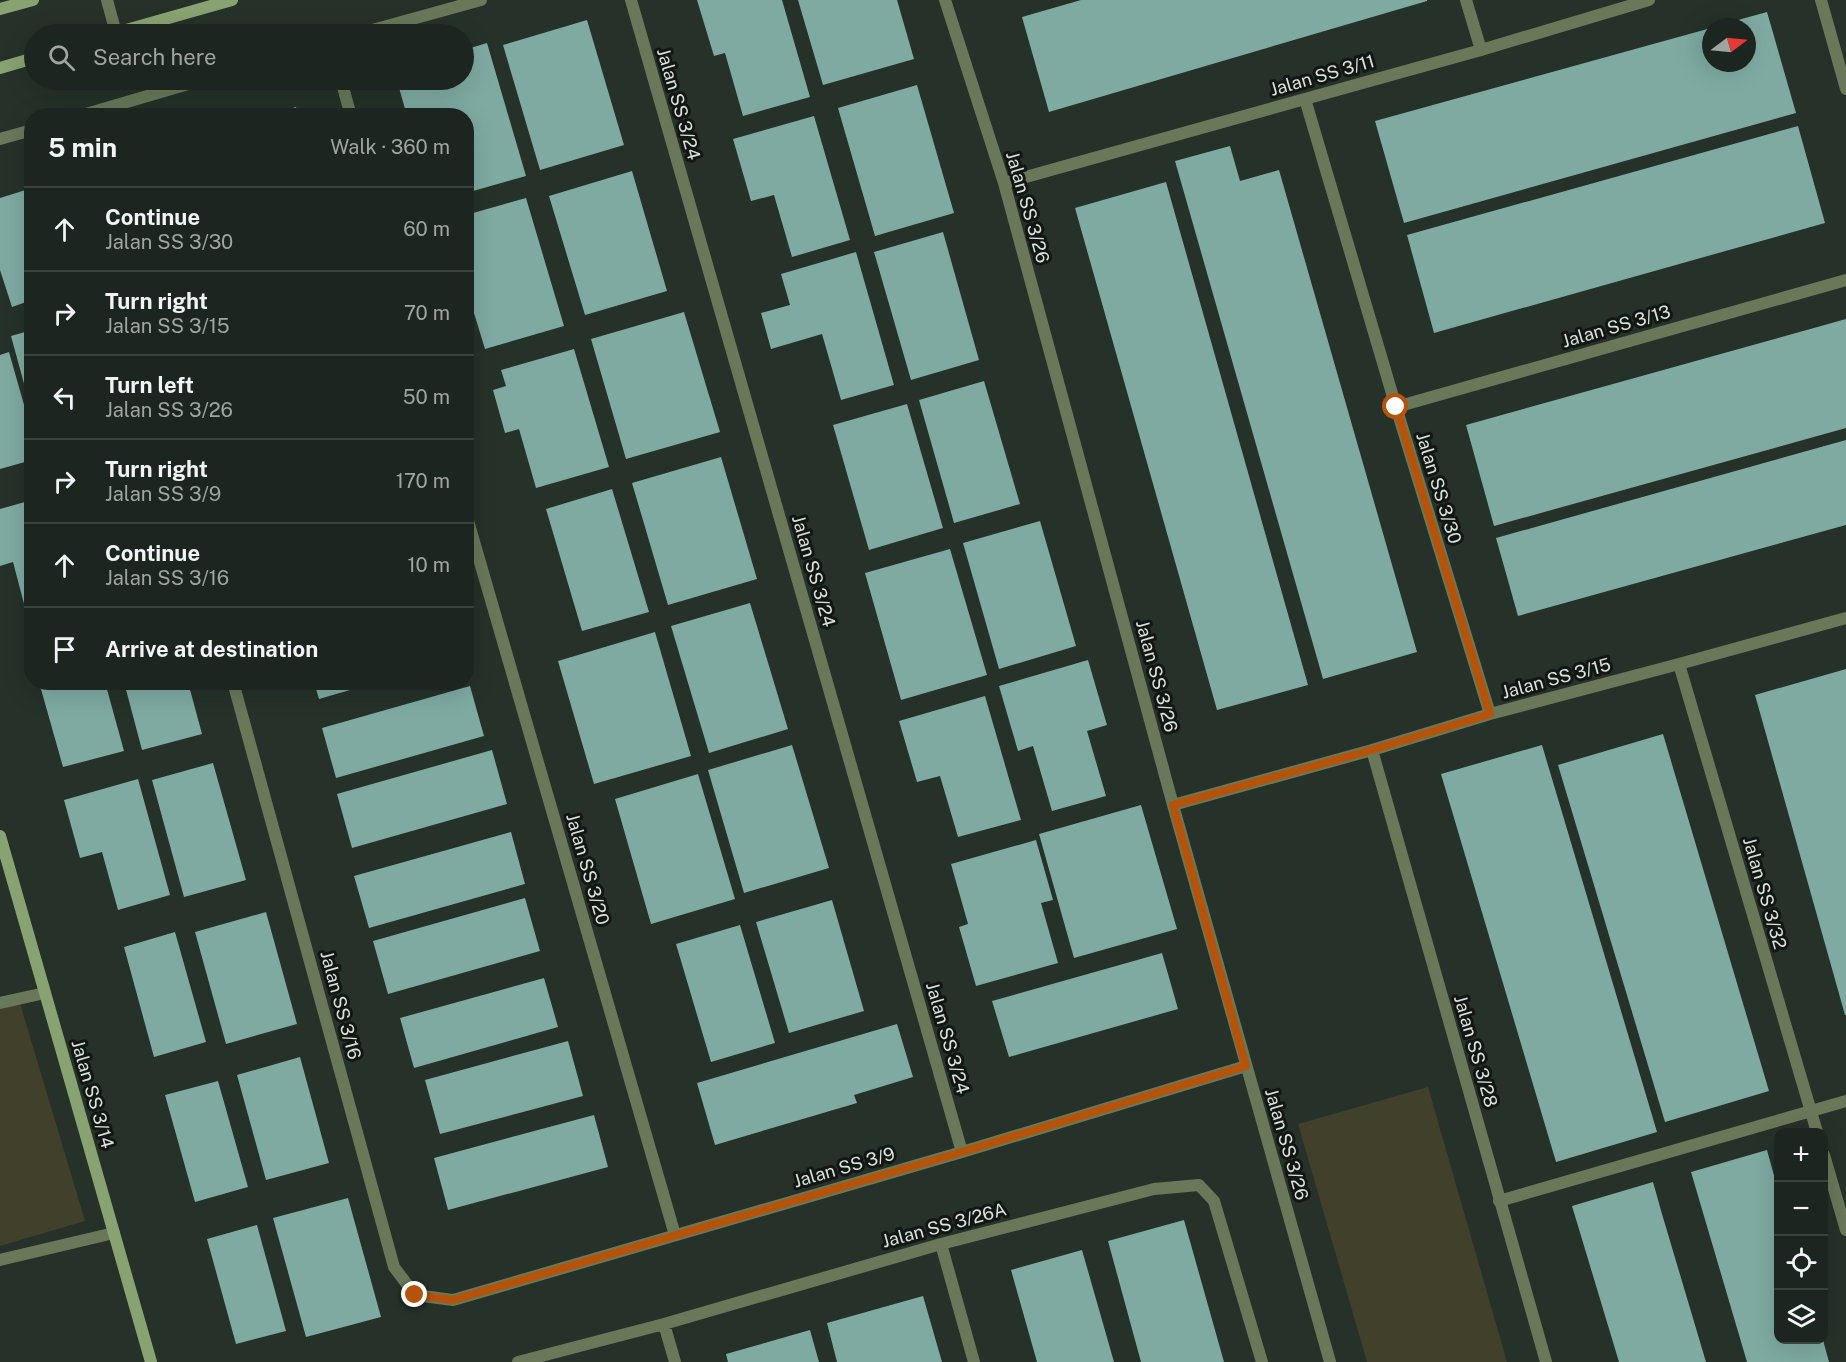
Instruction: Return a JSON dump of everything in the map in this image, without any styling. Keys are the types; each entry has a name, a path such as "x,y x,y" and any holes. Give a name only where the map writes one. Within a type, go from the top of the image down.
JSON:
{"street":[{"path":"0,9 33,0"},
{"path":"107,0 112,24"},
{"path":"149,24 232,0"},
{"path":"394,24 481,0"},
{"name":"Jalan SS 3/24","path":"631,0 962,1152"},
{"name":"Jalan SS 3/26","path":"945,0 1004,183 1173,805 1330,1362"},
{"path":"1466,0 1480,50"},
{"name":"Jalan SS 3/11","path":"1004,183 1480,50 1649,0"},
{"path":"1821,0 1846,89"},
{"path":"0,68 24,61"},
{"path":"106,108 168,90"},
{"path":"344,90 349,108"},
{"name":"Jalan SS 3/30","path":"1305,99 1490,714"},
{"path":"0,140 24,132"},
{"name":"Jalan SS 3/13","path":"1396,407 1846,280"},
{"name":"Jalan SS 3/20","path":"474,542 675,1235"},
{"name":"Jalan SS 3/15","path":"1173,805 1372,750 1490,714 1846,618"},
{"name":"Jalan SS 3/32","path":"1679,664 1815,1128"},
{"name":"Jalan SS 3/16","path":"235,690 394,1267 415,1295 453,1300"},
{"name":"Jalan SS 3/28","path":"1372,750 1546,1362"},
{"name":"Jalan SS 3/14","path":"0,836 151,1362"},
{"path":"0,1003 45,993"},
{"name":"Jalan SS 3/9","path":"453,1300 962,1152 1246,1066"},
{"path":"1499,1200 1846,1101"},
{"path":"1828,1169 1846,1230"},
{"name":"Jalan SS 3/26A","path":"518,1362 664,1324 941,1244 1154,1189 1199,1185 1214,1201 1262,1362"},
{"path":"0,1260 114,1233"},
{"path":"941,1244 974,1362"},
{"path":"664,1324 675,1362"}],"shaded area":[{"path":"20,1003 85,1221 0,1246 0,1009"},
{"path":"1428,1087 1507,1362 1367,1362 1298,1124"}],"building":[{"path":"697,0 782,0 810,97 743,116 725,53 714,56"},
{"path":"798,0 897,0 914,59 823,85"},
{"path":"1081,0 1427,1 1049,112 1022,17"},
{"path":"1767,12 1796,113 1404,223 1375,121 1702,30 1702,72 1756,72 1756,18 1745,18"},
{"path":"587,20 624,145 540,170 503,45"},
{"path":"487,43 526,176 474,191 474,108 405,108 400,90 474,90 474,47"},
{"path":"917,85 954,213 875,236 838,108"},
{"path":"814,116 850,240 792,257 774,195 751,201 733,139"},
{"path":"1798,126 1825,223 1434,333 1407,235"},
{"path":"1230,146 1240,181 1279,170 1417,652 1323,679 1175,161"},
{"path":"632,171 667,291 585,315 549,196"},
{"path":"1166,182 1308,685 1217,710 1075,208"},
{"path":"24,190 24,303 12,307 0,270 0,198"},
{"path":"526,198 564,326 485,349 474,313 474,213"},
{"path":"943,232 979,360 911,380 874,252"},
{"path":"856,252 894,385 841,400 822,334 771,349 761,313 790,305 781,274"},
{"path":"684,312 720,432 626,459 591,339"},
{"path":"1846,319 1846,428 1494,526 1466,425"},
{"path":"24,332 24,384 11,336"},
{"path":"574,349 609,467 536,488 519,429 505,433 493,390 506,386 501,370"},
{"path":"9,352 24,405 24,462 0,469 0,355"},
{"path":"984,381 1020,504 954,523 919,400"},
{"path":"907,404 943,528 869,550 833,425"},
{"path":"1846,440 1846,525 1518,616 1496,538"},
{"path":"721,457 757,579 668,605 632,483"},
{"path":"612,489 649,612 582,631 546,509"},
{"path":"24,502 24,604 13,562 0,566 0,509"},
{"path":"1040,521 1076,646 999,669 963,543"},
{"path":"950,549 987,675 901,700 865,573"},
{"path":"750,603 788,729 709,753 671,626"},
{"path":"655,632 691,756 594,784 558,661"},
{"path":"1088,660 1107,725 1087,731 1106,796 1052,811 1033,746 1018,751 999,686"},
{"path":"1846,669 1846,1015 1845,1015 1755,695"},
{"path":"41,690 107,690 124,751 63,767"},
{"path":"126,690 190,690 202,734 142,750"},
{"path":"316,690 350,690 319,699"},
{"path":"456,690 471,690 484,736 336,778 322,728"},
{"path":"985,696 1021,820 958,837 940,776 917,782 899,721"},
{"path":"1663,734 1769,1091 1665,1122 1558,765"},
{"path":"792,745 829,868 744,893 708,770"},
{"path":"1542,745 1657,1132 1556,1162 1441,774"},
{"path":"492,750 507,804 352,848 337,794"},
{"path":"213,763 246,880 184,897 152,780"},
{"path":"698,774 735,899 651,924 615,799"},
{"path":"138,779 170,895 118,910 102,852 80,858 64,800"},
{"path":"1141,805 1177,929 1074,958 1039,834"},
{"path":"511,832 525,884 369,928 354,876"},
{"path":"1036,840 1053,900 1041,903 1058,963 976,986 959,927 968,924 951,864"},
{"path":"525,898 540,951 388,994 373,941"},
{"path":"832,900 864,1011 789,1033 756,922"},
{"path":"266,912 297,1024 226,1044 195,932"},
{"path":"740,925 775,1043 711,1062 676,944"},
{"path":"175,932 206,1042 154,1057 124,947"},
{"path":"1162,953 1178,1009 1009,1057 992,1001"},
{"path":"544,978 558,1027 414,1068 400,1018"},
{"path":"897,1024 913,1077 854,1095 857,1103 715,1145 697,1083"},
{"path":"568,1041 583,1096 440,1134 425,1080"},
{"path":"300,1057 329,1163 266,1180 237,1075"},
{"path":"218,1081 248,1187 195,1202 165,1095"},
{"path":"594,1115 608,1167 448,1210 434,1158"},
{"path":"1767,1150 1774,1175 1774,1344 1824,1344 1829,1362 1747,1362 1691,1172"},
{"path":"1653,1182 1706,1362 1619,1362 1572,1206"},
{"path":"348,1198 381,1317 306,1337 273,1218"},
{"path":"1184,1220 1224,1362 1141,1362 1108,1241"},
{"path":"257,1225 286,1331 236,1344 207,1239"},
{"path":"1082,1250 1114,1362 1037,1362 1011,1270"},
{"path":"923,1296 942,1362 837,1362 827,1323"},
{"path":"810,1330 819,1362 728,1362 726,1354"}],"route":[{"path":"415,1295 453,1300 962,1152 1246,1066 1173,805 1372,750 1490,714 1396,407"}]}
